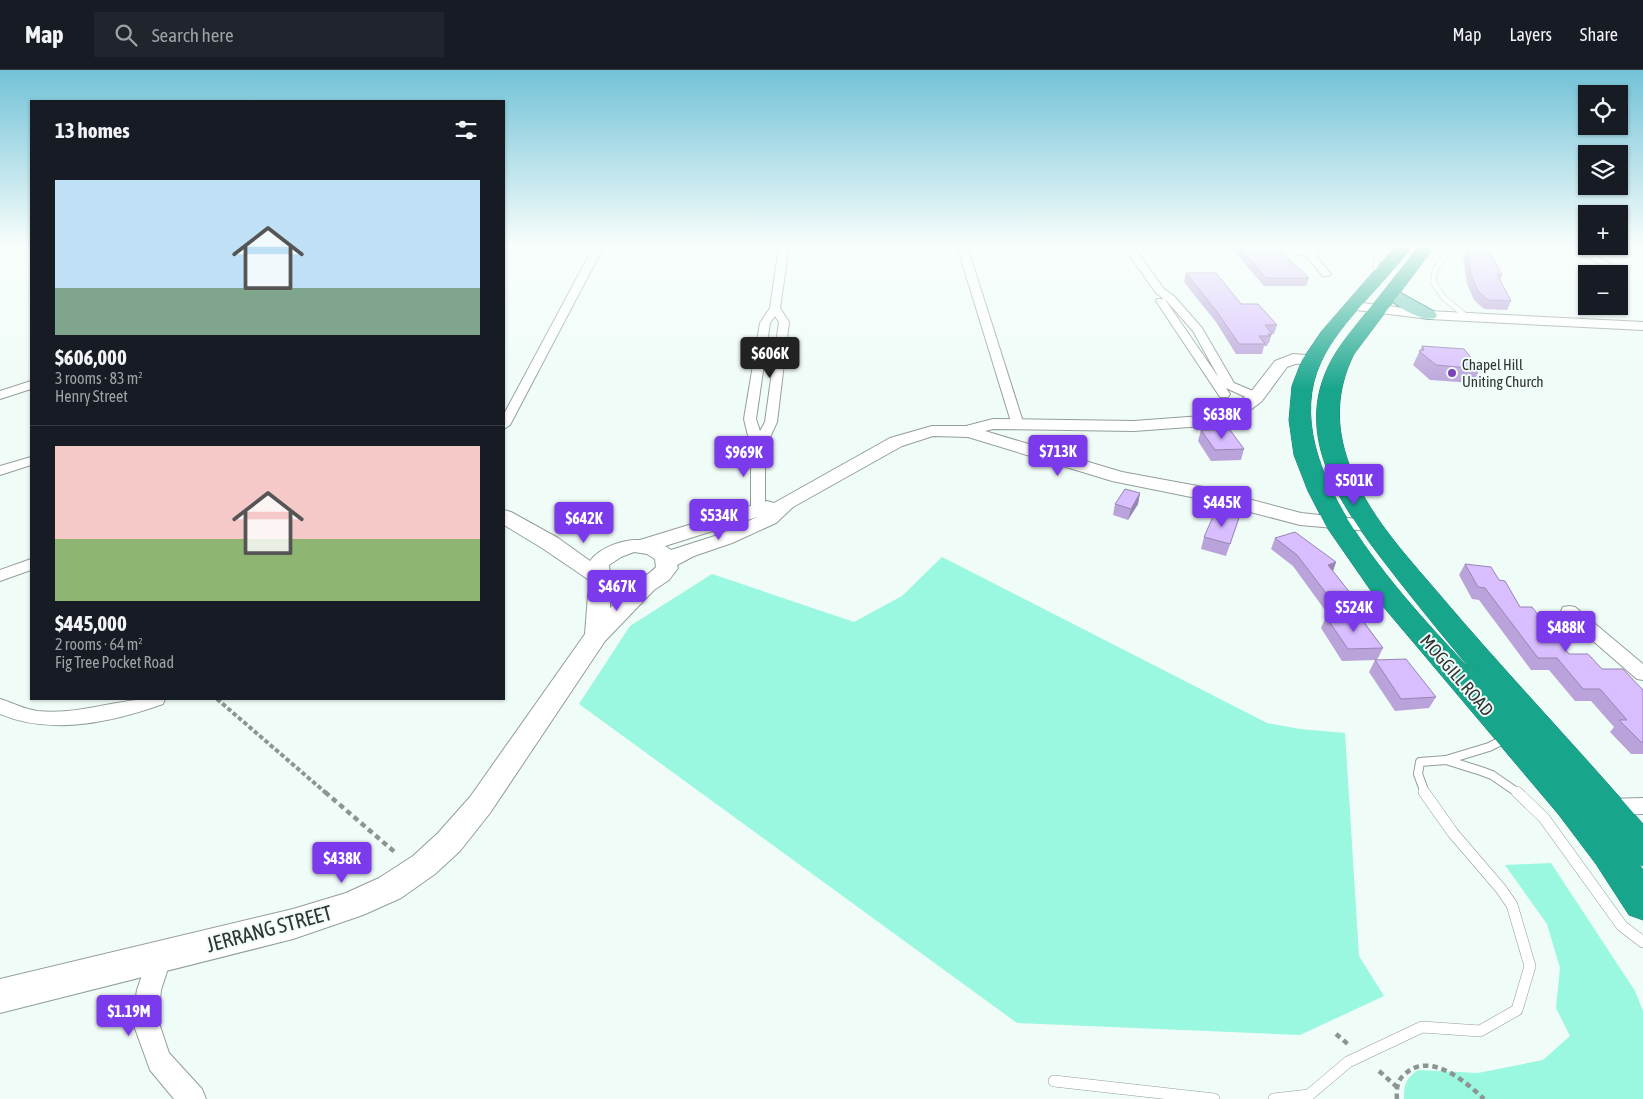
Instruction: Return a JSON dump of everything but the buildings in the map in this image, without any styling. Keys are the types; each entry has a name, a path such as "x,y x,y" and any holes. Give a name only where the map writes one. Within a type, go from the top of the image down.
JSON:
{"highway":[{"name":"MOGGILL ROAD","path":"1364,294 1313,359 1301,388 1299,412 1301,432 1306,457 1316,485 1337,523 1377,580 1406,616 1578,812 1605,847 1643,903"},
{"name":"MOGGILL ROAD","path":"1391,294 1345,352 1329,388 1327,414 1332,447 1338,466 1356,505 1369,525 1453,630 1608,807 1643,850"}],"main road":[{"path":"1395,294 1407,304 1429,315"},
{"path":"1353,306 1429,315 1643,326"},
{"path":"969,432 976,428 993,424 1134,426 1200,423 1217,420 1234,414 1251,401 1281,364 1293,359 1313,359"},
{"path":"667,562 686,551 725,539 763,514 896,442 932,431 969,432 1119,477 1202,493 1307,520 1369,525"},
{"path":"597,635 601,579 597,569 600,563 613,551 763,514"},
{"path":"505,517 550,543 601,579 622,589 645,586 663,575 667,568 667,562 660,552 634,547 591,549 550,543"},
{"name":"JERRANG STREET","path":"0,996 293,924 352,905 390,888 424,865 449,842 480,805 597,635 645,586"}],"street":[{"path":"505,423 574,294"},
{"path":"763,514 758,448 750,419 765,323 776,308 778,294"},
{"path":"977,294 1018,425"},
{"path":"1160,294 1159,298 1220,390 1229,398 1251,401"},
{"path":"758,448 771,422 784,322 776,308"},
{"path":"0,395 30,385"},
{"path":"0,471 30,461"},
{"path":"0,576 30,564"},
{"path":"1569,611 1643,674"},
{"path":"0,706 10,712 38,718 76,716 134,707 153,700"},
{"path":"1608,807 1643,806"},
{"path":"160,956 149,990 145,1020 159,1061 192,1099"}],"lane":[{"path":"1441,294 1467,317"},
{"path":"1274,1099 1309,1095 1348,1062 1422,1028 1480,1031 1517,1010 1530,967 1511,902 1437,814 1418,775 1418,764 1420,762 1446,760 1489,747 1511,736"},
{"path":"1446,760 1492,775 1524,798 1544,818 1622,926 1643,942"},
{"path":"1054,1081 1214,1099"}],"path":[{"path":"218,700 397,854"},
{"path":"1336,1034 1349,1045"},
{"path":"1397,1099 1399,1080 1407,1070 1420,1066 1435,1067 1452,1074 1470,1084 1484,1099"},
{"path":"1379,1071 1397,1087"}],"green space":[{"path":"942,557 1267,723 1300,729 1345,733 1359,956 1384,996 1300,1035 1017,1023 579,704 630,626 712,574 854,622 902,596"},
{"path":"1551,863 1635,991 1643,1011 1643,1099 1404,1099 1406,1082 1418,1070 1478,1073 1543,1060 1570,1036 1556,1008 1560,968 1547,924 1505,865"}],"place":[{"name":"Chapel Hill Uniting Church","path":"1452,373"}]}
